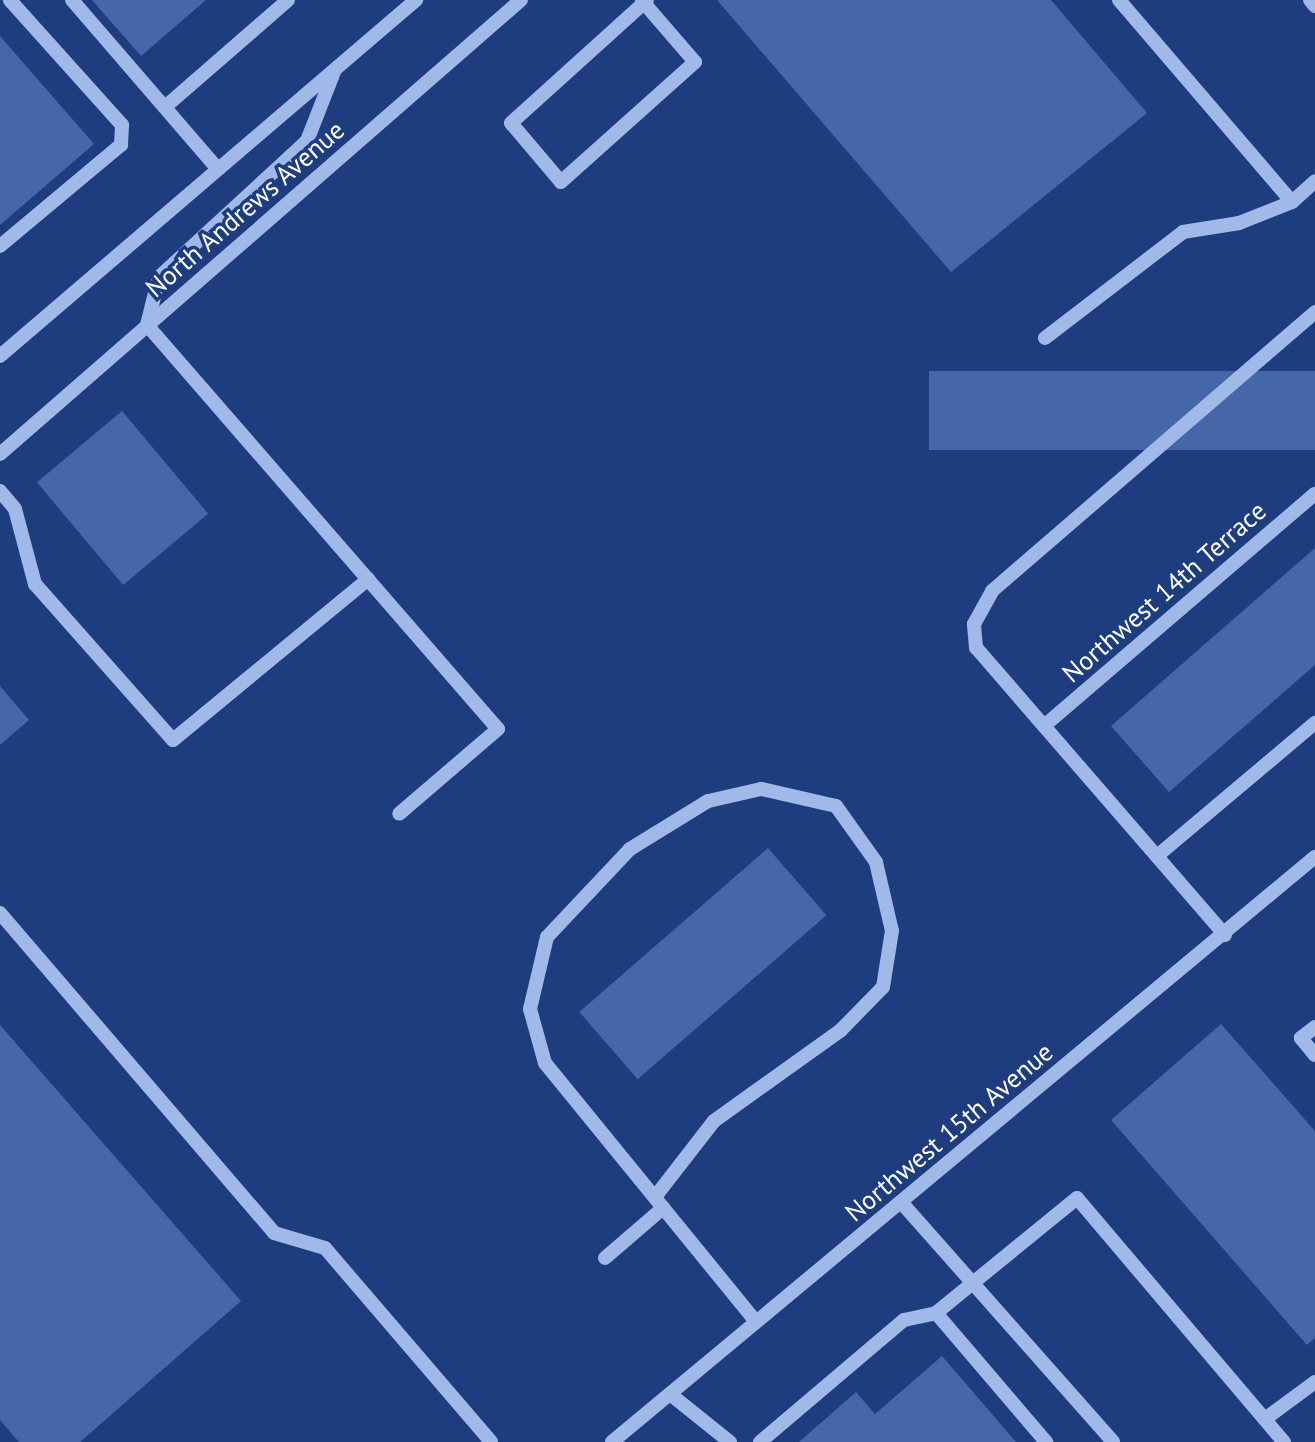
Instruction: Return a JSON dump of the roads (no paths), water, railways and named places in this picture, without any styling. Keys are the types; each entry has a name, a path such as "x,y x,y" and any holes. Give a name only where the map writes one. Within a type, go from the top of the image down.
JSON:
{"street":[{"path":"0,246 121,145 122,125 10,0"},
{"path":"72,0 217,168"},
{"path":"165,107 288,0"},
{"name":"North Andrews Avenue","path":"0,356 416,0"},
{"name":"North Andrews Avenue","path":"0,454 521,0"},
{"path":"1119,0 1292,202"},
{"path":"1310,0 1315,6"},
{"path":"645,1 695,62 561,182 511,123 645,1"},
{"path":"334,72 307,141 159,277 147,325 498,729 399,814"},
{"path":"1045,338 1183,232 1239,223 1292,202 1315,181"},
{"path":"1225,935 976,648 974,624 992,591 1315,312"},
{"path":"0,491 15,509 35,584 173,740 368,579"},
{"name":"Northwest 14th Terrace","path":"1044,726 1315,494"},
{"path":"1157,856 1315,723"},
{"path":"605,1258 659,1202 714,1121 818,1048 883,987 892,931 876,862 836,806 761,789 708,801 630,849 547,937 530,1009 545,1063 659,1202 756,1322"},
{"name":"Northwest 15th Avenue","path":"612,1442 1315,857"},
{"path":"0,913 274,1233 325,1248 491,1442"},
{"path":"1315,1027 1301,1038 1315,1055"},
{"path":"760,1442 904,1320 936,1313 1077,1198 1284,1442"},
{"path":"901,1202 1113,1442"},
{"path":"936,1313 1046,1442"},
{"path":"1265,1419 1315,1382"},
{"path":"670,1394 730,1442"}]}
